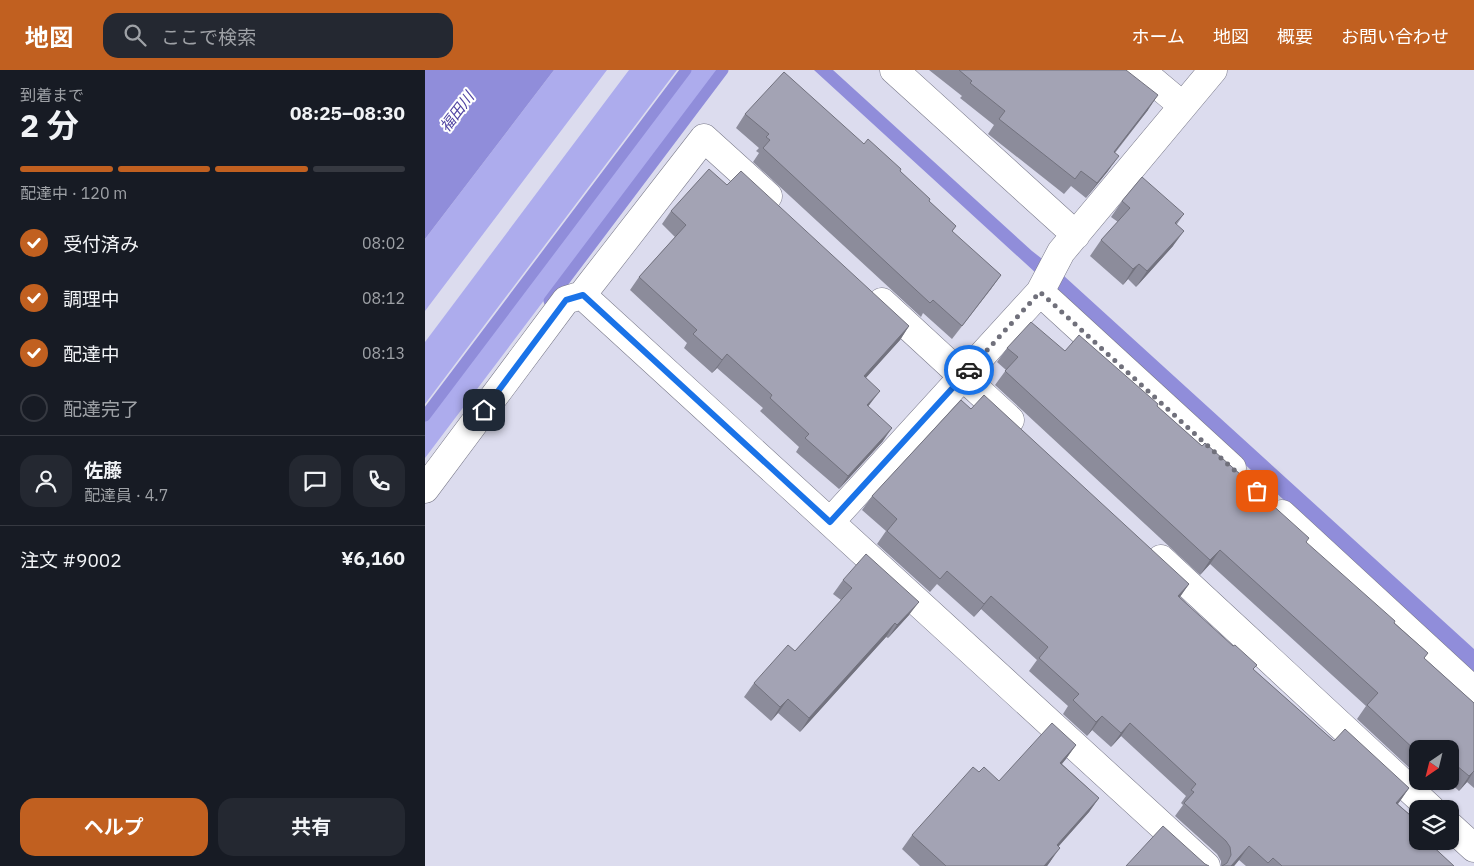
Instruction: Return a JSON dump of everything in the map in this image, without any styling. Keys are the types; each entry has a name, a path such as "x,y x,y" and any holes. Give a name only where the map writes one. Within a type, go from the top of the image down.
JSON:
{"street":[{"path":"894,70 1075,235"},
{"path":"1140,70 1183,106"},
{"path":"830,522 1042,288 1061,252 1213,70"},
{"path":"425,490 566,300 583,295 704,138 783,210"},
{"path":"862,283 1029,437"},
{"path":"1042,288 1257,491 1474,691"},
{"path":"583,295 1206,866"},
{"path":"1146,545 1421,800"},
{"path":"1459,834 1474,848"}],"shaded area":[{"path":"554,70 607,70 425,311 425,239"},
{"path":"629,70 677,70 425,404 425,342"},
{"path":"691,70 718,70 425,458 425,421"}],"water":[{"name":"福田川","path":"425,70 554,70 425,239"},
{"path":"814,70 833,70 1032,251 1064,276 1474,649 1474,674"}],"building":[{"path":"959,70 1126,70 1158,95 1114,152 1119,156 1097,183 1081,171 1075,179 999,119 1005,111 970,83 972,81"},
{"path":"784,72 864,144 868,139 901,169 900,171 956,226 952,231 1001,275 962,326 933,300 930,303 763,148 770,140 766,137 769,134 745,114"},
{"path":"709,169 727,185 741,171 909,326 864,376 880,391 867,405 892,428 848,476 805,438 809,434 770,398 772,395 727,354 722,360 693,334 697,330 639,277 686,225 671,211"},
{"path":"1142,177 1184,214 1175,223 1184,231 1147,271 1139,264 1133,269 1101,240 1130,208 1122,201"},
{"path":"1031,322 1065,351 1079,335 1158,404 1157,406 1202,446 1205,443 1240,474 1309,538 1306,542 1428,653 1424,658 1474,703 1474,771 1469,776 1459,768 1459,740 1409,740 1409,744 1367,705 1378,693 1220,550 1210,560 1005,371 1018,357 1007,348"},
{"path":"984,395 1189,584 1178,596 1257,665 1253,669 1334,741 1345,729 1409,788 1396,803 1409,814 1409,850 1437,850 1454,866 1282,866 1273,858 1268,863 1249,846 1231,866 1222,866 1227,863 1231,855 1230,847 1226,841 1184,803 1194,792 1191,790 1196,784 1130,723 1121,733 1102,716 1096,722 1073,700 1079,694 1039,658 1048,647 991,596 984,604 947,571 940,579 887,531 897,519 872,496 961,400 971,409"},
{"path":"866,554 919,602 897,625 895,623 809,718 788,699 780,707 754,683 788,645 795,651 852,588 843,580"},
{"path":"1052,723 1076,745 1060,763 1099,798 1057,845 1060,848 1044,866 946,866 912,835 973,767 979,772 984,767 999,781"},
{"path":"1163,826 1205,864 1209,866 1126,866"}],"waterway":[{"path":"425,416 686,70"},
{"path":"549,301 723,70"}],"way so far":[{"path":"969,370 1040,292 1257,491"}],"route":[{"path":"484,410 566,300 583,295 830,522 969,370"}]}
